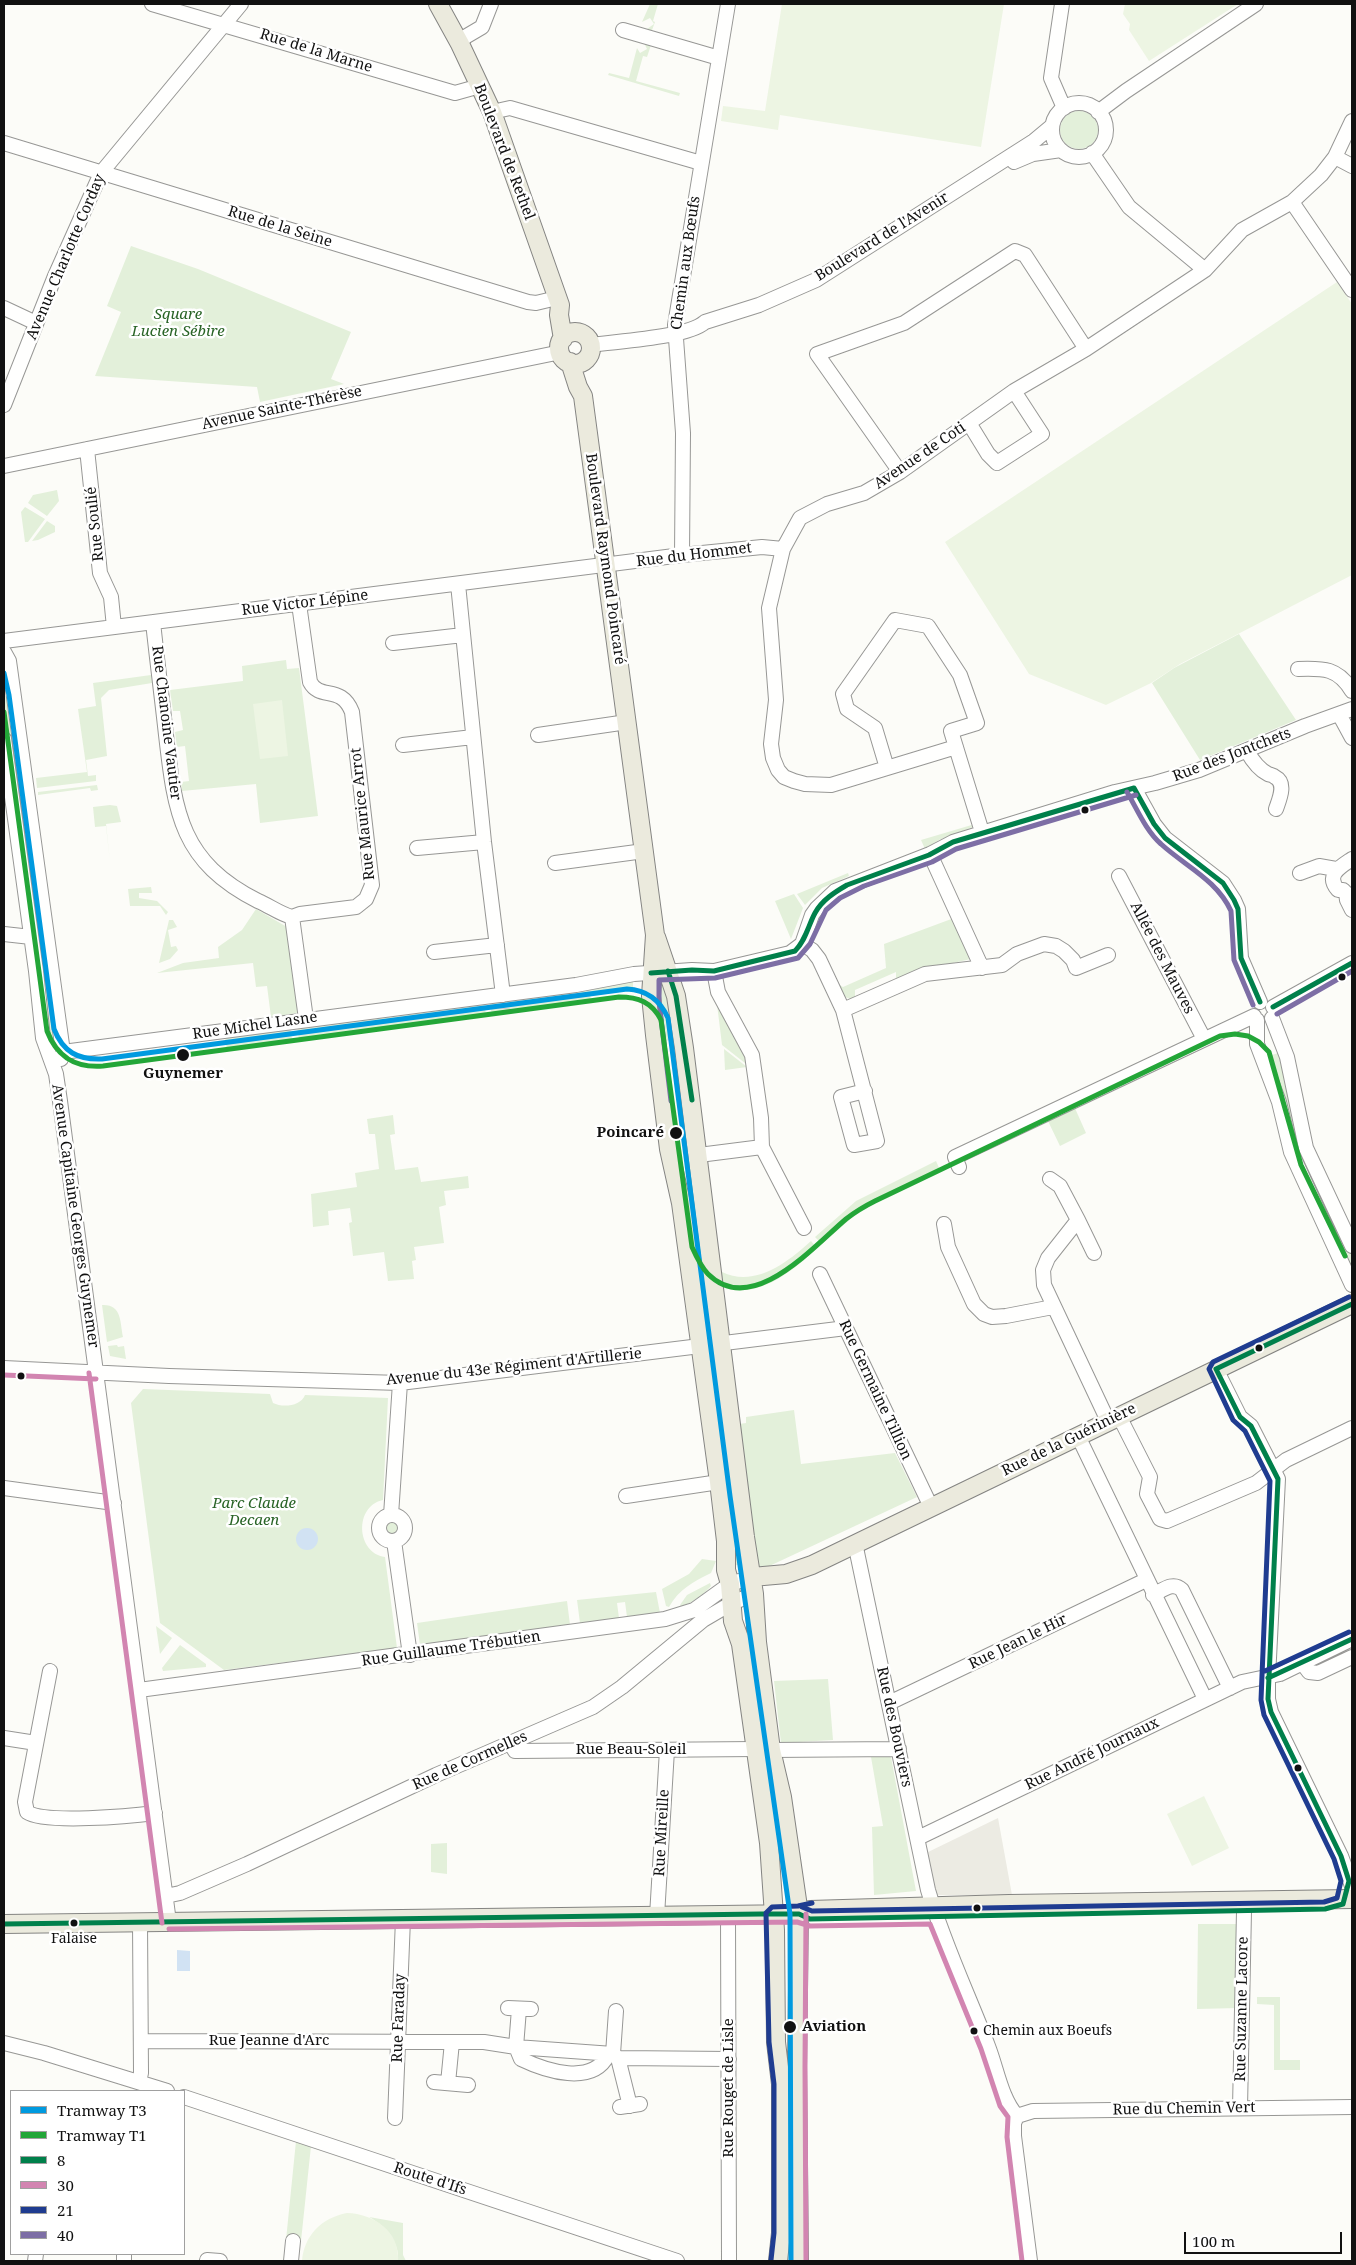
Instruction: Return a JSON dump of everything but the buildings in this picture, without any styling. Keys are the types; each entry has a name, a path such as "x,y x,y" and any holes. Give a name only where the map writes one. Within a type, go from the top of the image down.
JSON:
{"main road":[{"name":"Boulevard de Rethel","path":"438,4 460,44 492,112 558,302 567,312 575,348"},
{"name":"Boulevard Raymond Poincaré","path":"575,348 587,386 583,396 660,972 652,1003 669,1149 682,1203 699,1346 719,1482 726,1541 726,1570 730,1584 733,1621 742,1644 764,1749 782,1797 799,1914 797,2046 799,2261"},
{"name":"Boulevard Raymond Poincaré","path":"660,972 678,1003 699,1155 744,1537 753,1586 776,1964 776,2042 781,2084 781,2233 778,2261"},
{"name":"Rue de la Guérinière","path":"753,1586 812,1564 1352,1304"},
{"path":"935,1911 1244,1910 1344,1898"},
{"path":"4,1924 773,1914 799,1914 810,1919 935,1911 1344,1898"}],"street":[{"name":"Rue de la Marne","path":"152,4 455,93 480,86"},
{"name":"Avenue Charlotte Corday","path":"4,405 55,276 101,172 241,4"},
{"path":"460,44 466,37 482,27 491,4"},
{"name":"Chemin aux Bœufs","path":"682,555 683,433 676,333 677,309 728,4"},
{"path":"1062,4 1051,78 1064,108"},
{"path":"1098,112 1142,80 1256,4"},
{"path":"623,30 719,58"},
{"path":"1073,104 1084,104 1098,112 1104,121 1105,134 1103,142 1092,153 1077,157 1061,150 1054,140 1052,126 1056,116 1064,108 1073,104"},
{"path":"492,112 510,108 701,163"},
{"name":"Avenue de Coti","path":"956,748 831,785 805,784 794,781 784,777 778,770 773,758 771,744 776,700 769,608 783,549 800,518 827,504 864,493 900,472 1014,391 1086,349 1205,270 1242,230 1292,202 1321,175 1335,157 1352,121"},
{"name":"Boulevard de l'Avenir","path":"676,333 759,305 816,280 1034,142 1052,126"},
{"name":"Rue de la Seine","path":"4,143 528,302 558,302"},
{"name":"Boulevard de l'Avenir","path":"700,326 706,328 772,308 794,299 1001,168 1033,154 1061,150"},
{"path":"1092,153 1129,207 1205,270"},
{"path":"1335,157 1352,166"},
{"path":"1292,202 1352,290"},
{"path":"900,472 817,354 904,323 1015,251 1025,254 1086,349"},
{"path":"4,308 36,323"},
{"name":"Avenue Sainte-Thérèse","path":"4,466 575,348 676,333"},
{"path":"969,423 988,454 997,463 1042,434 1014,391"},
{"name":"Rue Soulié","path":"87,449 100,573 111,597 114,627"},
{"name":"Rue du Hommet","path":"606,565 762,547 783,549"},
{"name":"Rue Victor Lépine","path":"4,641 606,565"},
{"path":"458,584 484,842 503,995"},
{"name":"Rue Maurice Arrot","path":"292,917 300,914 360,905 366,900 372,885 352,712 348,702 341,696 319,692 312,687 299,604"},
{"path":"887,768 875,728 847,709 843,694 895,620 928,626 960,675 977,723 951,731 982,832"},
{"name":"Rue Chanoine Vautier","path":"153,622 174,799 187,836 197,852 220,877 243,892 292,917"},
{"path":"393,643 463,635"},
{"name":"Avenue Capitaine Georges Guynemer","path":"4,652 9,661 63,1052 56,1074"},
{"path":"1298,669 1317,668 1334,672 1343,677 1352,691"},
{"path":"1346,712 1352,738"},
{"name":"Rue des Jontchets","path":"802,944 812,915 835,892 930,854 953,842 1193,772 1346,712"},
{"path":"538,735 626,722"},
{"path":"403,745 473,736"},
{"name":"Avenue Capitaine Georges Guynemer","path":"4,739 7,789 31,937 43,1038 56,1074 169,1922"},
{"path":"1247,751 1255,764 1268,774 1277,777 1281,782 1280,796 1276,809"},
{"path":"1134,788 1164,838 1223,884 1234,900 1238,909 1241,958 1268,1009 1287,1057 1306,1148 1352,1246"},
{"path":"417,848 484,842"},
{"path":"555,863 644,851"},
{"path":"930,854 982,968"},
{"path":"1352,859 1336,869 1332,878 1333,885 1338,890 1346,893 1352,910"},
{"path":"1300,873 1319,866 1336,869"},
{"name":"Allée des Mauves","path":"1120,876 1204,1039"},
{"path":"292,917 306,1019"},
{"path":"4,934 31,937"},
{"path":"804,1228 762,1147 761,1118 752,1055 718,992 714,971 790,953 802,944 812,950 819,959 844,1010 865,1091"},
{"path":"844,1010 925,974 1002,965 1017,954 1044,944 1056,946 1064,951 1073,960 1076,968 1108,955"},
{"path":"434,952 497,945"},
{"path":"1352,963 1268,1009 1254,1007 1257,1044 1279,1102 1291,1152 1352,1284"},
{"name":"Rue Michel Lasne","path":"63,1052 293,1023 306,1019 503,995 660,972 714,971"},
{"path":"959,1167 954,1157 1204,1039 1255,1018"},
{"path":"699,1155 762,1147"},
{"path":"1050,1180 1060,1186 1094,1253"},
{"path":"1078,1220 1048,1258 1043,1270 1044,1285 1053,1307 1113,1418 1150,1477 1147,1494 1162,1520 1170,1521 1256,1482 1273,1468 1352,1428"},
{"path":"944,1224 948,1246 974,1304 984,1314 992,1317 1006,1316 1053,1307"},
{"name":"Rue Germaine Tillion","path":"820,1274 931,1507"},
{"name":"Avenue du 43e Régiment d'Artillerie","path":"4,1368 400,1383 720,1342 846,1328"},
{"path":"1216,1369 1240,1417 1252,1426 1278,1479 1268,1699 1271,1712 1341,1856 1344,1898"},
{"path":"400,1383 391,1515 384,1518 380,1529 386,1539 394,1541 410,1655"},
{"path":"1078,1436 1153,1595 1205,1699"},
{"path":"626,1496 719,1482"},
{"path":"4,1488 114,1503"},
{"name":"Rue des Bouviers","path":"856,1543 935,1911"},
{"name":"Rue Jean le Hir","path":"889,1703 1146,1580"},
{"name":"Rue Guillaume Trébutien","path":"139,1690 674,1618 694,1610 730,1584 753,1586"},
{"name":"Rue de Cormelles","path":"166,1896 247,1864 436,1775 593,1707 622,1687 703,1620 732,1603 753,1586"},
{"path":"1153,1595 1173,1586 1179,1587 1182,1590 1230,1688"},
{"path":"674,1618 682,1619 687,1623 684,1636"},
{"name":"Rue André Journaux","path":"918,1838 1205,1699 1250,1679 1268,1678 1303,1664 1352,1640"},
{"path":"1303,1664 1309,1672 1318,1673 1352,1657"},
{"path":"50,1671 25,1802 28,1812 31,1815 44,1818 155,1813"},
{"path":"4,1738 36,1743"},
{"name":"Rue Beau-Soleil","path":"510,1743 515,1751 899,1749"},
{"name":"Rue Mireille","path":"657,1916 666,1750"},
{"name":"Rue Suzanne Lacore","path":"1240,2108 1244,1910"},
{"path":"935,1911 939,1928 988,2046 1007,2103 1017,2116 1014,2123 1014,2136 1030,2261"},
{"name":"Rue Rouget de Lisle","path":"728,1915 729,2261"},
{"name":"Rue Faraday","path":"395,2118 403,1919"},
{"path":"139,2082 141,2041 140,1922"},
{"path":"519,2009 516,2047 520,2059 542,2068 568,2072 595,2070 613,2056"},
{"path":"616,2011 613,2056 630,2106"},
{"name":"Rue Jeanne d'Arc","path":"141,2041 484,2042 516,2047 613,2056 729,2059"},
{"path":"452,2042 441,2083 468,2085"},
{"path":"4,2043 164,2090"},
{"name":"Route d'Ifs","path":"185,2097 677,2261"},
{"name":"Rue du Chemin Vert","path":"1017,2116 1027,2112 1352,2107"},
{"path":"291,2261 293,2241"}],"green space":[{"path":"650,4 658,4 653,21 655,22 651,33 647,29 654,24 650,18 642,22"},
{"path":"782,4 1004,4 981,147 780,115 778,130 721,121 723,106 765,111"},
{"path":"1125,4 1238,4 1149,61 1129,30 1130,24 1123,14"},
{"path":"644,43 651,45 647,57 643,56 636,81 680,93 679,96 608,75 609,73 629,78 637,48 640,53 647,49"},
{"path":"1079,111 1092,117 1098,130 1092,143 1079,149 1066,143 1060,130 1066,117"},
{"name":"Square Lucien Sébire","path":"131,246 198,269 351,332 331,379 344,384 260,402 257,387 95,376 121,312 107,306"},
{"path":"1337,282 1352,304 1352,575 1180,664 1151,683 1106,705 1029,674 945,542"},
{"path":"57,490 59,501 47,516 28,503 33,495"},
{"path":"25,507 45,519 28,542 25,542 21,512"},
{"path":"47,521 55,526 55,532 32,541"},
{"path":"1239,634 1296,720 1200,760 1152,683 1174,668"},
{"path":"286,660 287,669 299,668 318,816 260,823 256,784 182,791 181,782 189,781 185,746 177,747 175,732 183,730 180,711 173,711 170,690 243,681 242,666"},
{"path":"151,675 152,683 109,690 101,698 107,756 86,760 88,776 96,775 96,781 37,788 36,778 87,772 78,709 96,706 93,683"},
{"path":"4,696 11,697 57,1035 47,1041 4,720"},
{"path":"282,700 288,756 260,759 253,704"},
{"path":"97,785 98,790 91,791 90,788 38,795 38,792"},
{"path":"117,806 121,822 106,824 110,862 106,826 95,827 93,807"},
{"path":"975,824 973,827 939,840 925,849 921,840"},
{"path":"848,873 849,876 822,888 805,905 797,894"},
{"path":"151,887 152,893 139,893 139,898 157,901 168,912 166,915 160,906 130,906 128,889"},
{"path":"794,894 803,908 791,939 775,901"},
{"path":"256,909 287,927 298,1013 271,1017 267,986 256,987 253,963 157,973 183,963 219,958 218,947 242,930"},
{"path":"954,918 975,958 923,970 896,981 896,972 855,990 855,1000 844,997 838,984 843,987 886,968 884,944"},
{"path":"169,920 173,920 177,927 168,930 171,947 176,946 178,950 170,959 159,963"},
{"path":"633,981 633,988 590,992 591,1001 492,1015 489,1000"},
{"path":"664,986 667,987 679,1039 658,1042 655,990"},
{"path":"716,996 750,1067 722,1045"},
{"path":"484,1001 486,1015 299,1040 297,1026"},
{"path":"291,1027 292,1041 227,1050 225,1038 232,1035"},
{"path":"724,1049 747,1067 725,1070"},
{"path":"1281,1052 1301,1129 1352,1248 1352,1276 1307,1178 1266,1057"},
{"path":"1074,1106 1086,1133 1060,1146 1047,1119"},
{"path":"393,1115 395,1134 390,1135 395,1170 418,1167 421,1182 468,1176 469,1188 444,1191 446,1205 439,1207 444,1243 414,1247 416,1260 412,1261 414,1279 388,1281 384,1252 353,1256 349,1223 352,1222 350,1208 328,1211 329,1225 313,1227 311,1194 357,1187 355,1173 379,1169 375,1134 369,1134 367,1119"},
{"path":"936,1161 940,1170 863,1208 822,1244 815,1237 856,1201"},
{"path":"811,1241 817,1248 797,1266 774,1281 749,1290 735,1290 722,1287 722,1272 734,1276 747,1277 759,1275 792,1257"},
{"path":"102,1305 109,1305 117,1311 123,1337 107,1342"},
{"path":"117,1345 118,1347 124,1346 126,1359 110,1356 108,1346"},
{"path":"720,1370 746,1564 729,1566 704,1372"},
{"name":"Parc Claude Decaen","path":"143,1389 270,1394 273,1403 277,1405 296,1404 305,1395 388,1398 383,1500 374,1504 367,1511 362,1529 368,1547 375,1554 385,1557 397,1648 224,1670 160,1623 131,1403"},
{"path":"794,1410 801,1464 895,1453 917,1497 763,1569 757,1566 739,1424 746,1423 746,1417"},
{"path":"392,1519 400,1527 392,1535 384,1527"},
{"path":"702,1559 716,1561 711,1573 687,1587 677,1595 669,1607 666,1606 662,1589 689,1574"},
{"path":"710,1583 711,1586 694,1601 681,1607 680,1605 687,1595"},
{"path":"656,1592 660,1613 627,1617 625,1602 617,1603 619,1618 580,1623 577,1600"},
{"path":"567,1601 570,1625 420,1645 417,1623"},
{"path":"156,1626 172,1638 160,1654"},
{"path":"180,1645 206,1664 206,1667 163,1671 162,1668"},
{"path":"828,1679 833,1740 781,1743 774,1681"},
{"path":"871,1757 891,1757 916,1891 874,1895 872,1827 883,1826"},
{"path":"1204,1796 1229,1848 1192,1866 1167,1814"},
{"path":"447,1843 447,1874 431,1872 431,1844"},
{"path":"1198,1924 1239,1924 1238,2008 1197,2009"},
{"path":"1257,1997 1280,1997 1280,2060 1300,2060 1300,2070 1274,2070 1274,2005 1257,2004"},
{"path":"296,2141 311,2146 301,2241 286,2240"},
{"path":"347,2213 367,2217 383,2226 395,2241 398,2261 302,2261 303,2252 310,2236 329,2219"},
{"path":"369,2217 403,2223 403,2255 406,2261 398,2261 394,2241 385,2229"}],"shaded area":[{"path":"998,1818 1012,1895 934,1895 924,1854"}],"water":[{"path":"307,1528 315,1531 318,1539 315,1547 307,1550 299,1547 296,1539 299,1531"},
{"path":"177,1950 190,1951 190,1971 177,1971"}],"tram line":[{"name":"T3","path":"4,673 9,695 54,1029 62,1044 72,1053 86,1058 102,1059 627,989 641,991 652,997 661,1006 668,1018 730,1496 790,1914 791,2261"},
{"name":"T1","path":"4,712 47,1031 56,1048 68,1059 76,1063 103,1066 619,997 632,998 644,1002 653,1009 661,1020 692,1247 708,1274 725,1285 744,1288 763,1283 782,1273 800,1260 846,1219 871,1203 1220,1036 1235,1034 1248,1036 1259,1042 1269,1052 1301,1165 1345,1256"},
{"path":"488,1007 510,1009"}],"transit line":[{"name":"8","path":"1134,788 1154,824 1165,838 1223,883 1234,900 1238,909 1241,958 1260,1002"},
{"name":"8","path":"651,973 692,970 714,971 795,951 804,938 821,904 847,885 929,855 953,842 1134,788"},
{"name":"40","path":"1127,792 1146,826 1156,839 1200,874 1225,900 1231,911 1234,960 1253,1005"},
{"name":"40","path":"671,1101 659,1002 659,980 715,978 798,958 810,944 826,910 840,898 864,886 932,862 956,849 1136,795"},
{"name":"8","path":"1273,1007 1352,963"},
{"name":"8","path":"668,971 676,996 692,1100"},
{"name":"40","path":"1277,1014 1352,971"},
{"name":"21","path":"802,1907 812,1911 1324,1902 1337,1898 1341,1881 1334,1859 1264,1715 1261,1700 1270,1481 1245,1431 1233,1420 1209,1369 1213,1362 1349,1297"},
{"name":"8","path":"1216,1369 1352,1304"},
{"name":"8","path":"4,1924 761,1914 799,1914 810,1919 1325,1909 1343,1904 1349,1881 1341,1856 1271,1712 1268,1699 1278,1479 1251,1426 1240,1417 1216,1369"},
{"name":"30","path":"89,1373 162,1923"},
{"name":"30","path":"4,1375 96,1379"},
{"name":"21","path":"1265,1671 1349,1632"},
{"name":"8","path":"1268,1678 1352,1639"},
{"name":"21","path":"771,2260 774,2233 774,2084 769,2042 766,1913 772,1907 798,1906 812,1903"},
{"name":"30","path":"806,1914 806,2261"},
{"name":"30","path":"169,1929 797,1922 810,1926 930,1924 981,2049 1000,2106 1008,2117 1007,2137 1022,2261"}],"place":[{"name":"Guynemer","path":"183,1055"},
{"name":"Poincaré","path":"676,1133"},
{"name":"Falaise","path":"74,1923"},
{"name":"Aviation","path":"790,2027"},
{"name":"Chemin aux Boeufs","path":"974,2031"}]}
